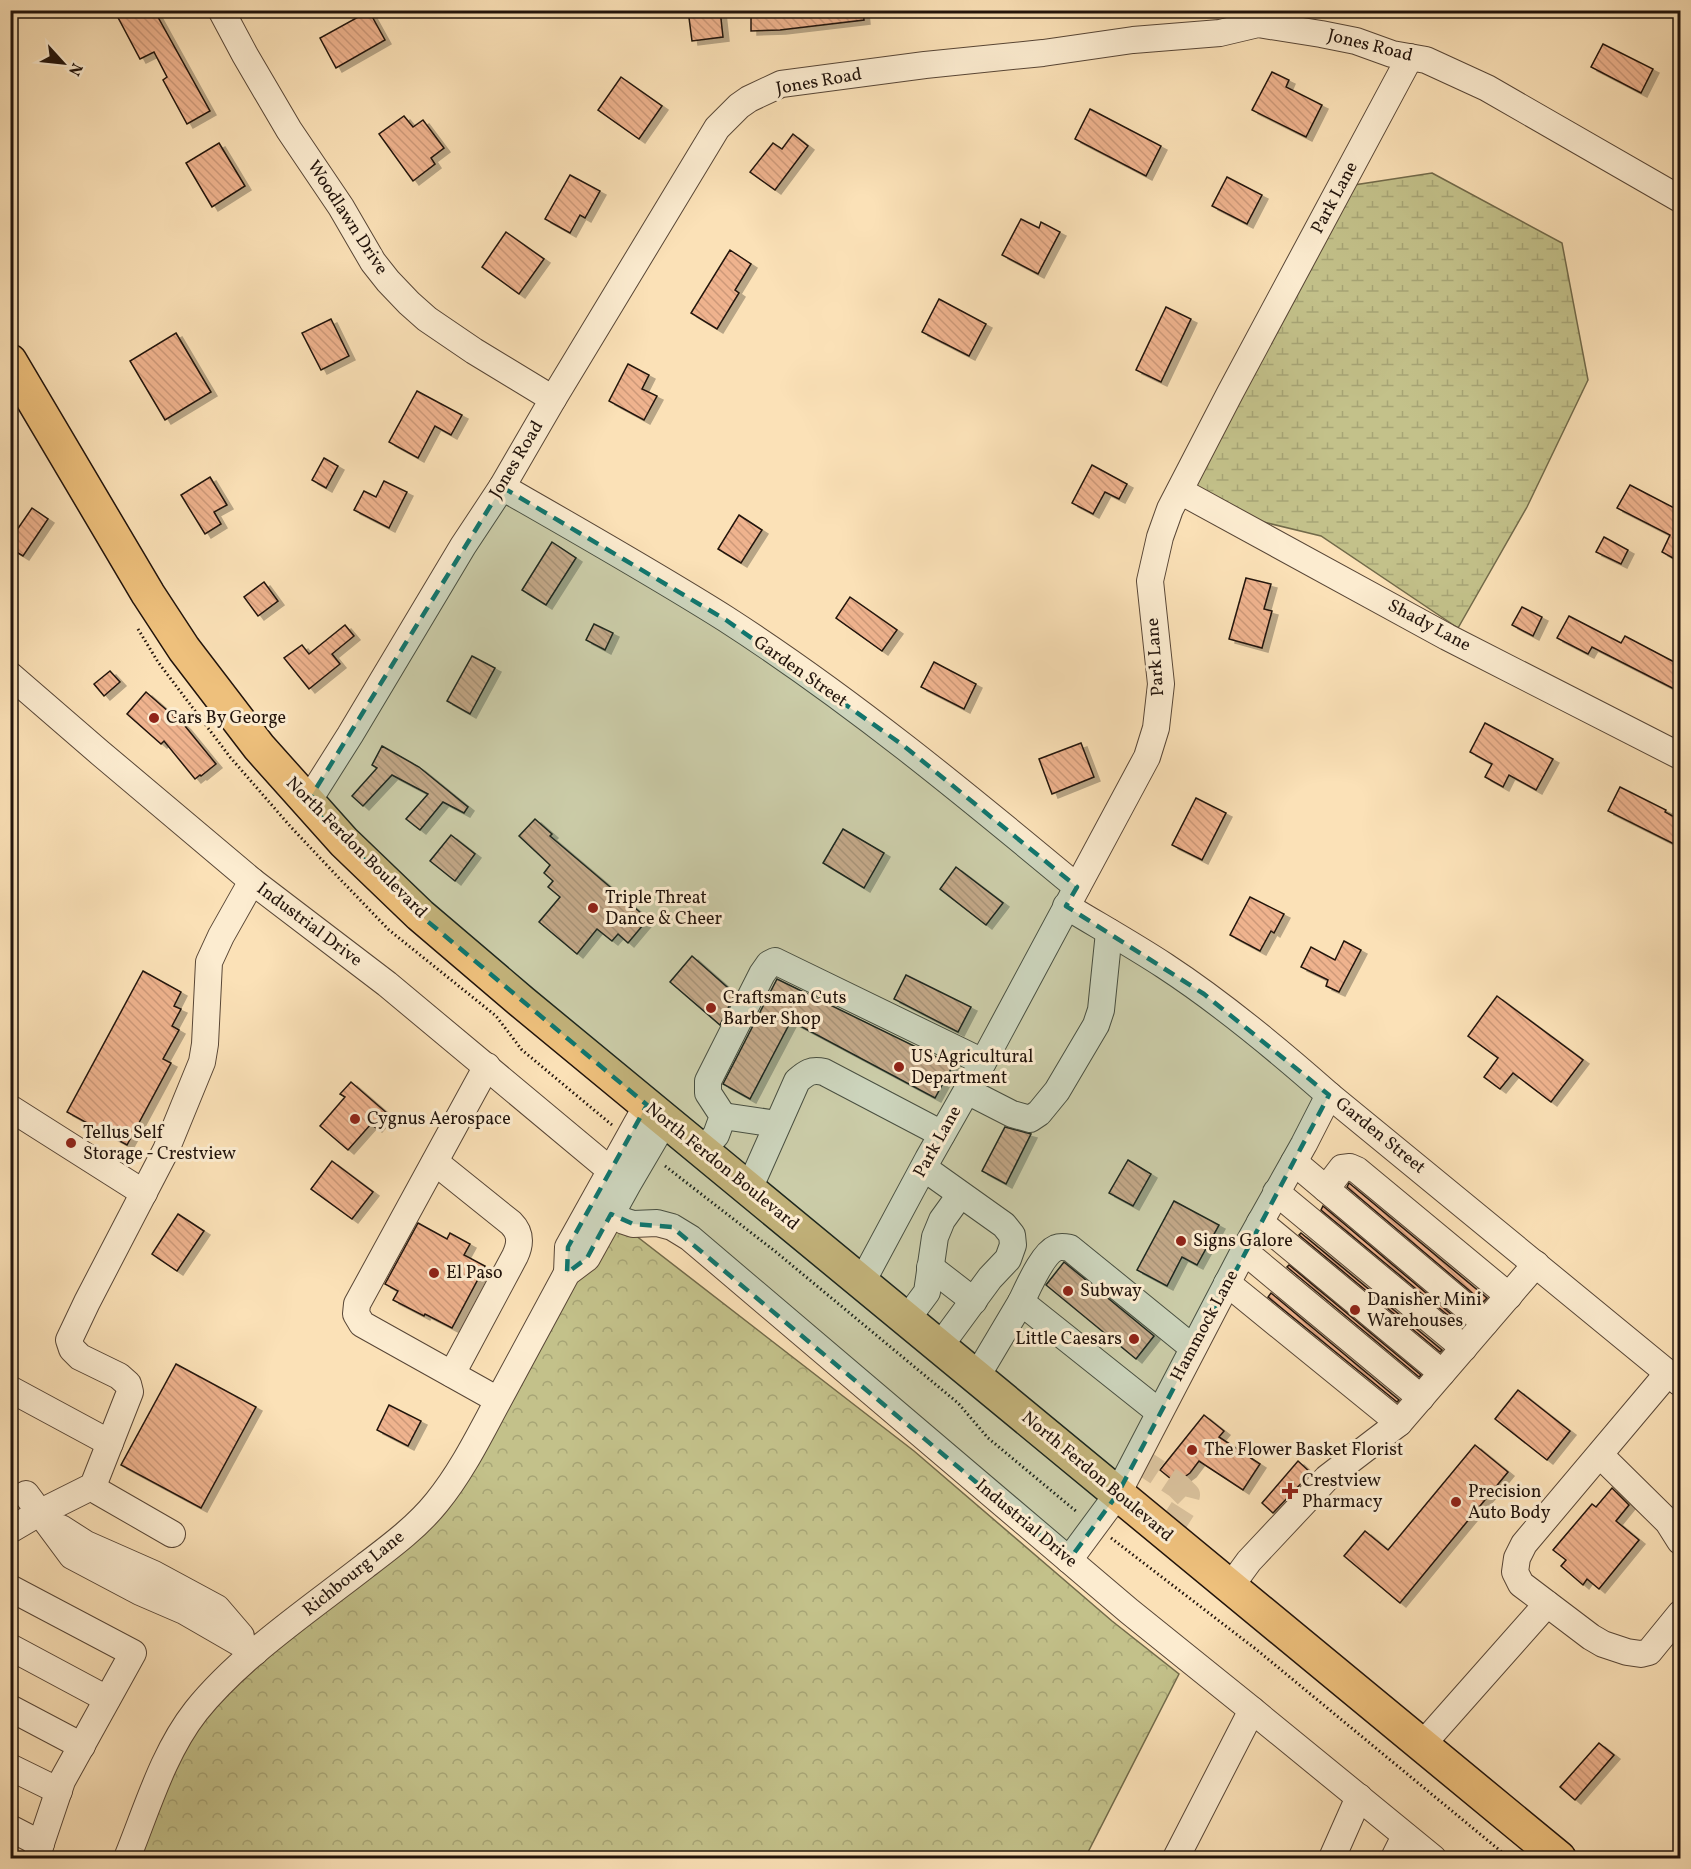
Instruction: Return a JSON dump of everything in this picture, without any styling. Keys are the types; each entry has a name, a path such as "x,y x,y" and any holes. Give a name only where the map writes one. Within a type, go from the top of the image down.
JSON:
{"main road":[{"name":"North Ferdon Boulevard","path":"10,361 142,585 184,649 259,747 344,842 420,915 656,1113 1559,1858"}],"street":[{"name":"Woodlawn Drive","path":"221,10 289,130 341,207 373,262 388,281 427,319 474,351 553,399"},
{"name":"Jones Road","path":"308,803 502,487 717,128 749,99 781,84 1133,40 1220,33 1262,17 1321,34 1356,41 1392,54 1426,60 1487,88 1680,199"},
{"name":"Park Lane","path":"862,1282 1147,757 1156,728 1161,684 1150,581 1170,509 1410,57"},
{"name":"Garden Street","path":"502,487 726,620 805,673 904,746 1109,932 1204,993 1286,1057 1329,1095 1674,1378"},
{"name":"Shady Lane","path":"1180,491 1447,637 1680,756"},
{"name":"Industrial Drive","path":"10,675 252,881 387,984 610,1170"},
{"path":"93,1486 130,1392 128,1384 119,1376 80,1358 72,1349 69,1340 166,1150 202,1062 209,962 252,881"},
{"path":"967,1091 1012,1114 1030,1119 1039,1113 1057,1091 1096,1025 1101,1010 1109,932"},
{"path":"777,1124 723,1116 708,1093 708,1081 762,974 769,964 775,961 983,1062"},
{"path":"487,1066 357,1304 356,1314 362,1324 498,1400"},
{"path":"749,1189 797,1081 806,1073 814,1070 824,1072 942,1134"},
{"name":"Hammock Lane","path":"1069,1560 1117,1495 1227,1283 1329,1095"},
{"path":"10,1108 144,1193"},
{"name":"Richbourg Lane","path":"127,1858 161,1772 179,1737 203,1704 255,1652 383,1552 437,1503 469,1457 567,1274 587,1258 611,1214 638,1145 656,1113"},
{"path":"702,1150 716,1135 723,1116"},
{"name":"Richbourg Lane","path":"567,1274 568,1248 610,1170 638,1145"},
{"path":"435,1162 511,1223 520,1238 515,1256 452,1374"},
{"path":"1294,1162 1485,1323"},
{"path":"1326,1189 1342,1168 1350,1167 1357,1170 1509,1296"},
{"path":"924,1168 1004,1225 1012,1235 1013,1245 1008,1259 990,1278 940,1346"},
{"path":"1276,1192 1464,1348"},
{"path":"908,1319 927,1292 935,1237 942,1220 960,1195"},
{"name":"Industrial Drive","path":"611,1214 633,1224 657,1223 672,1227 690,1238 1129,1611 1359,1797 1399,1847 1433,1858"},
{"path":"1260,1222 1442,1373"},
{"path":"976,1376 1021,1302 1046,1255 1055,1248 1063,1246 1080,1254 1193,1348"},
{"path":"1244,1251 1421,1398"},
{"path":"1230,1587 1249,1561 1326,1478 1399,1423 1536,1264"},
{"path":"930,1267 974,1301"},
{"path":"1227,1283 1399,1423"},
{"path":"1021,1302 1159,1413"},
{"path":"1674,1378 1600,1455 1524,1544 1517,1558 1515,1572 1521,1584 1547,1604 1591,1637 1616,1649 1641,1654 1649,1652 1680,1614"},
{"path":"10,1389 110,1443"},
{"path":"1600,1455 1660,1514 1680,1540"},
{"path":"10,1530 32,1504 93,1486"},
{"path":"93,1486 99,1492 172,1534"},
{"path":"32,1504 72,1556 140,1592 184,1611 255,1652"},
{"path":"10,1588 133,1653 62,1781 39,1851 10,1827"},
{"path":"1422,1745 1547,1604"},
{"path":"10,1647 107,1699"},
{"path":"10,1708 82,1746"},
{"path":"1176,1858 1252,1710"},
{"path":"10,1767 59,1791"},
{"path":"1332,1858 1359,1797"}],"path":[{"path":"337,876 389,930 496,1016 522,1050 638,1145 776,1252 958,1403 988,1438 1095,1526 1257,1650 1509,1858"}],"highlighted area":[{"path":"502,487 726,620 904,746 1077,887 1066,906 1204,994 1329,1095 1117,1495 1069,1560 672,1227 633,1224 611,1214 587,1258 567,1273 568,1247 647,1105 420,915 307,803"}],"green space":[{"path":"1432,173 1562,243 1588,380 1527,507 1458,628 1321,536 1251,519 1195,489 1212,452 1354,185"},
{"path":"613,1218 914,1451 1112,1621 1179,1674 1085,1858 139,1858 171,1776 204,1718 263,1660 391,1559"}],"building":[{"path":"114,10 154,10 210,111 187,124 163,80 167,77 154,52 140,59"},
{"path":"688,10 720,10 723,37 692,41"},
{"path":"751,10 863,10 864,20 780,30 751,31"},
{"path":"369,11 385,40 336,68 320,38"},
{"path":"1603,44 1653,69 1641,93 1591,67"},
{"path":"1272,72 1289,80 1286,87 1322,105 1306,137 1252,110"},
{"path":"621,77 662,106 639,139 598,110"},
{"path":"1090,109 1161,146 1146,176 1075,139"},
{"path":"404,116 413,127 423,120 444,148 431,158 435,164 413,181 379,134"},
{"path":"793,134 808,146 775,190 750,172 773,143 782,149"},
{"path":"219,143 245,186 212,207 186,163"},
{"path":"570,175 600,191 585,218 580,215 570,233 545,219"},
{"path":"1227,177 1262,195 1247,224 1212,206"},
{"path":"1021,219 1039,228 1041,222 1060,232 1038,274 1002,255"},
{"path":"506,232 544,259 519,294 482,267"},
{"path":"730,250 751,264 735,290 739,293 717,329 691,313"},
{"path":"939,299 986,324 969,356 922,332"},
{"path":"1166,307 1191,319 1161,382 1136,370"},
{"path":"331,319 349,356 321,370 302,333"},
{"path":"176,333 211,392 165,420 130,361"},
{"path":"628,364 649,375 642,389 657,396 644,420 609,401"},
{"path":"417,391 462,415 451,435 435,426 418,458 389,442"},
{"path":"324,458 338,466 326,488 312,480"},
{"path":"1092,465 1127,484 1119,499 1105,492 1093,514 1072,503"},
{"path":"210,477 227,505 214,512 221,524 205,534 181,495"},
{"path":"384,481 407,492 389,528 354,510 364,491 376,497"},
{"path":"1630,485 1680,511 1680,562 1662,552 1670,535 1617,508"},
{"path":"32,508 48,519 23,556 10,548 10,540"},
{"path":"739,515 762,530 741,563 718,549"},
{"path":"1604,537 1628,550 1621,564 1596,552"},
{"path":"552,542 576,558 546,605 522,590"},
{"path":"1246,578 1271,584 1264,609 1272,611 1262,648 1229,639"},
{"path":"264,582 278,601 258,616 244,597"},
{"path":"850,597 897,630 882,651 836,618"},
{"path":"1522,607 1542,617 1533,636 1512,625"},
{"path":"1569,616 1621,643 1625,636 1680,665 1680,692 1592,647 1588,654 1557,638"},
{"path":"594,624 613,633 605,650 586,640"},
{"path":"345,625 354,636 332,654 340,664 309,689 284,658 302,645 309,654"},
{"path":"472,656 495,668 470,714 447,701"},
{"path":"934,662 976,684 964,709 921,687"},
{"path":"110,671 120,682 104,696 94,684"},
{"path":"146,692 185,726 216,764 195,779 164,741 161,744 127,714"},
{"path":"1485,723 1553,759 1536,790 1509,775 1503,787 1485,777 1492,764 1470,752"},
{"path":"1081,743 1094,777 1052,794 1039,759"},
{"path":"382,746 419,767 468,807 464,813 443,802 420,830 406,819 428,794 392,775 363,806 352,796 377,768 372,765"},
{"path":"1620,787 1666,810 1665,812 1680,820 1680,847 1608,811"},
{"path":"1196,798 1226,813 1202,860 1172,845"},
{"name":"Triple Threat Dance & Cheer","path":"535,819 552,834 550,836 648,919 628,943 618,934 612,941 597,929 577,954 539,922 560,897 548,887 553,881 544,873 550,865 519,836"},
{"path":"843,829 884,853 864,888 823,863"},
{"path":"451,835 475,854 455,881 430,861"},
{"path":"956,867 1003,903 986,925 940,889"},
{"path":"1250,897 1284,914 1274,933 1271,931 1260,951 1230,935"},
{"path":"1344,941 1361,950 1339,992 1326,986 1328,980 1301,967 1311,947 1335,960"},
{"path":"692,956 735,994 720,1025 670,982"},
{"path":"143,971 181,992 174,1006 181,1009 172,1026 179,1030 163,1059 171,1063 127,1145 67,1112"},
{"path":"906,975 971,1007 958,1032 894,999"},
{"path":"777,979 953,1065 935,1098 791,1021 750,1099 723,1084"},
{"path":"1497,996 1583,1060 1551,1102 1513,1073 1500,1089 1484,1077 1498,1058 1468,1036"},
{"name":"Cygnus Aerospace","path":"351,1082 388,1114 376,1128 371,1124 348,1150 320,1126 345,1097 340,1094"},
{"path":"1005,1127 1031,1134 1006,1184 982,1171"},
{"path":"1128,1160 1151,1174 1133,1206 1109,1193"},
{"path":"332,1161 373,1192 352,1219 311,1189"},
{"path":"1349,1183 1487,1298 1483,1302 1347,1187"},
{"name":"Signs Galore","path":"1174,1201 1219,1225 1197,1265 1182,1257 1167,1286 1137,1270"},
{"path":"1323,1206 1464,1325 1462,1327 1321,1210"},
{"path":"178,1214 204,1231 177,1271 152,1254"},
{"path":"418,1223 447,1239 450,1233 470,1244 464,1255 485,1266 452,1328 393,1300 398,1291 385,1284"},
{"path":"1301,1233 1442,1350 1440,1352 1299,1235"},
{"path":"1064,1262 1154,1336 1136,1359 1046,1285"},
{"path":"1289,1265 1421,1375 1419,1377 1287,1267"},
{"path":"1271,1293 1399,1400 1397,1402 1268,1297"},
{"path":"176,1364 256,1407 201,1508 121,1465"},
{"path":"1518,1390 1570,1431 1547,1460 1495,1419"},
{"path":"389,1405 421,1421 408,1446 377,1430"},
{"path":"1204,1415 1224,1431 1219,1437 1260,1464 1243,1490 1199,1461 1190,1473 1176,1483 1160,1470"},
{"name":"Precision Auto Body","path":"1475,1445 1508,1472 1400,1603 1344,1556 1365,1531 1388,1550"},
{"name":"Crestview Pharmacy","path":"1298,1461 1311,1473 1273,1513 1262,1503"},
{"path":"1612,1488 1629,1505 1616,1521 1639,1540 1599,1589 1587,1579 1583,1585 1561,1566 1566,1560 1553,1550 1592,1504 1596,1507"},
{"path":"1599,1743 1614,1755 1575,1800 1560,1787"}],"tunnel":[{"path":"1136,1458 1178,1486 1187,1495 1184,1507 1166,1535"}],"place":[{"name":"Cars By George","path":"154,718"},
{"name":"Triple Threat Dance & Cheer","path":"593,908"},
{"name":"Craftsman Cuts Barber Shop","path":"711,1008"},
{"name":"US Agricultural Department","path":"899,1067"},
{"name":"Cygnus Aerospace","path":"355,1119"},
{"name":"Tellus Self Storage - Crestview","path":"71,1143"},
{"name":"Signs Galore","path":"1181,1241"},
{"name":"El Paso","path":"434,1273"},
{"name":"Subway","path":"1068,1291"},
{"name":"Danisher Mini Warehouses","path":"1355,1310"},
{"name":"Little Caesars","path":"1134,1339"},
{"name":"The Flower Basket Florist","path":"1192,1450"},
{"name":"Crestview Pharmacy","path":"1290,1491"},
{"name":"Precision Auto Body","path":"1456,1502"}]}
